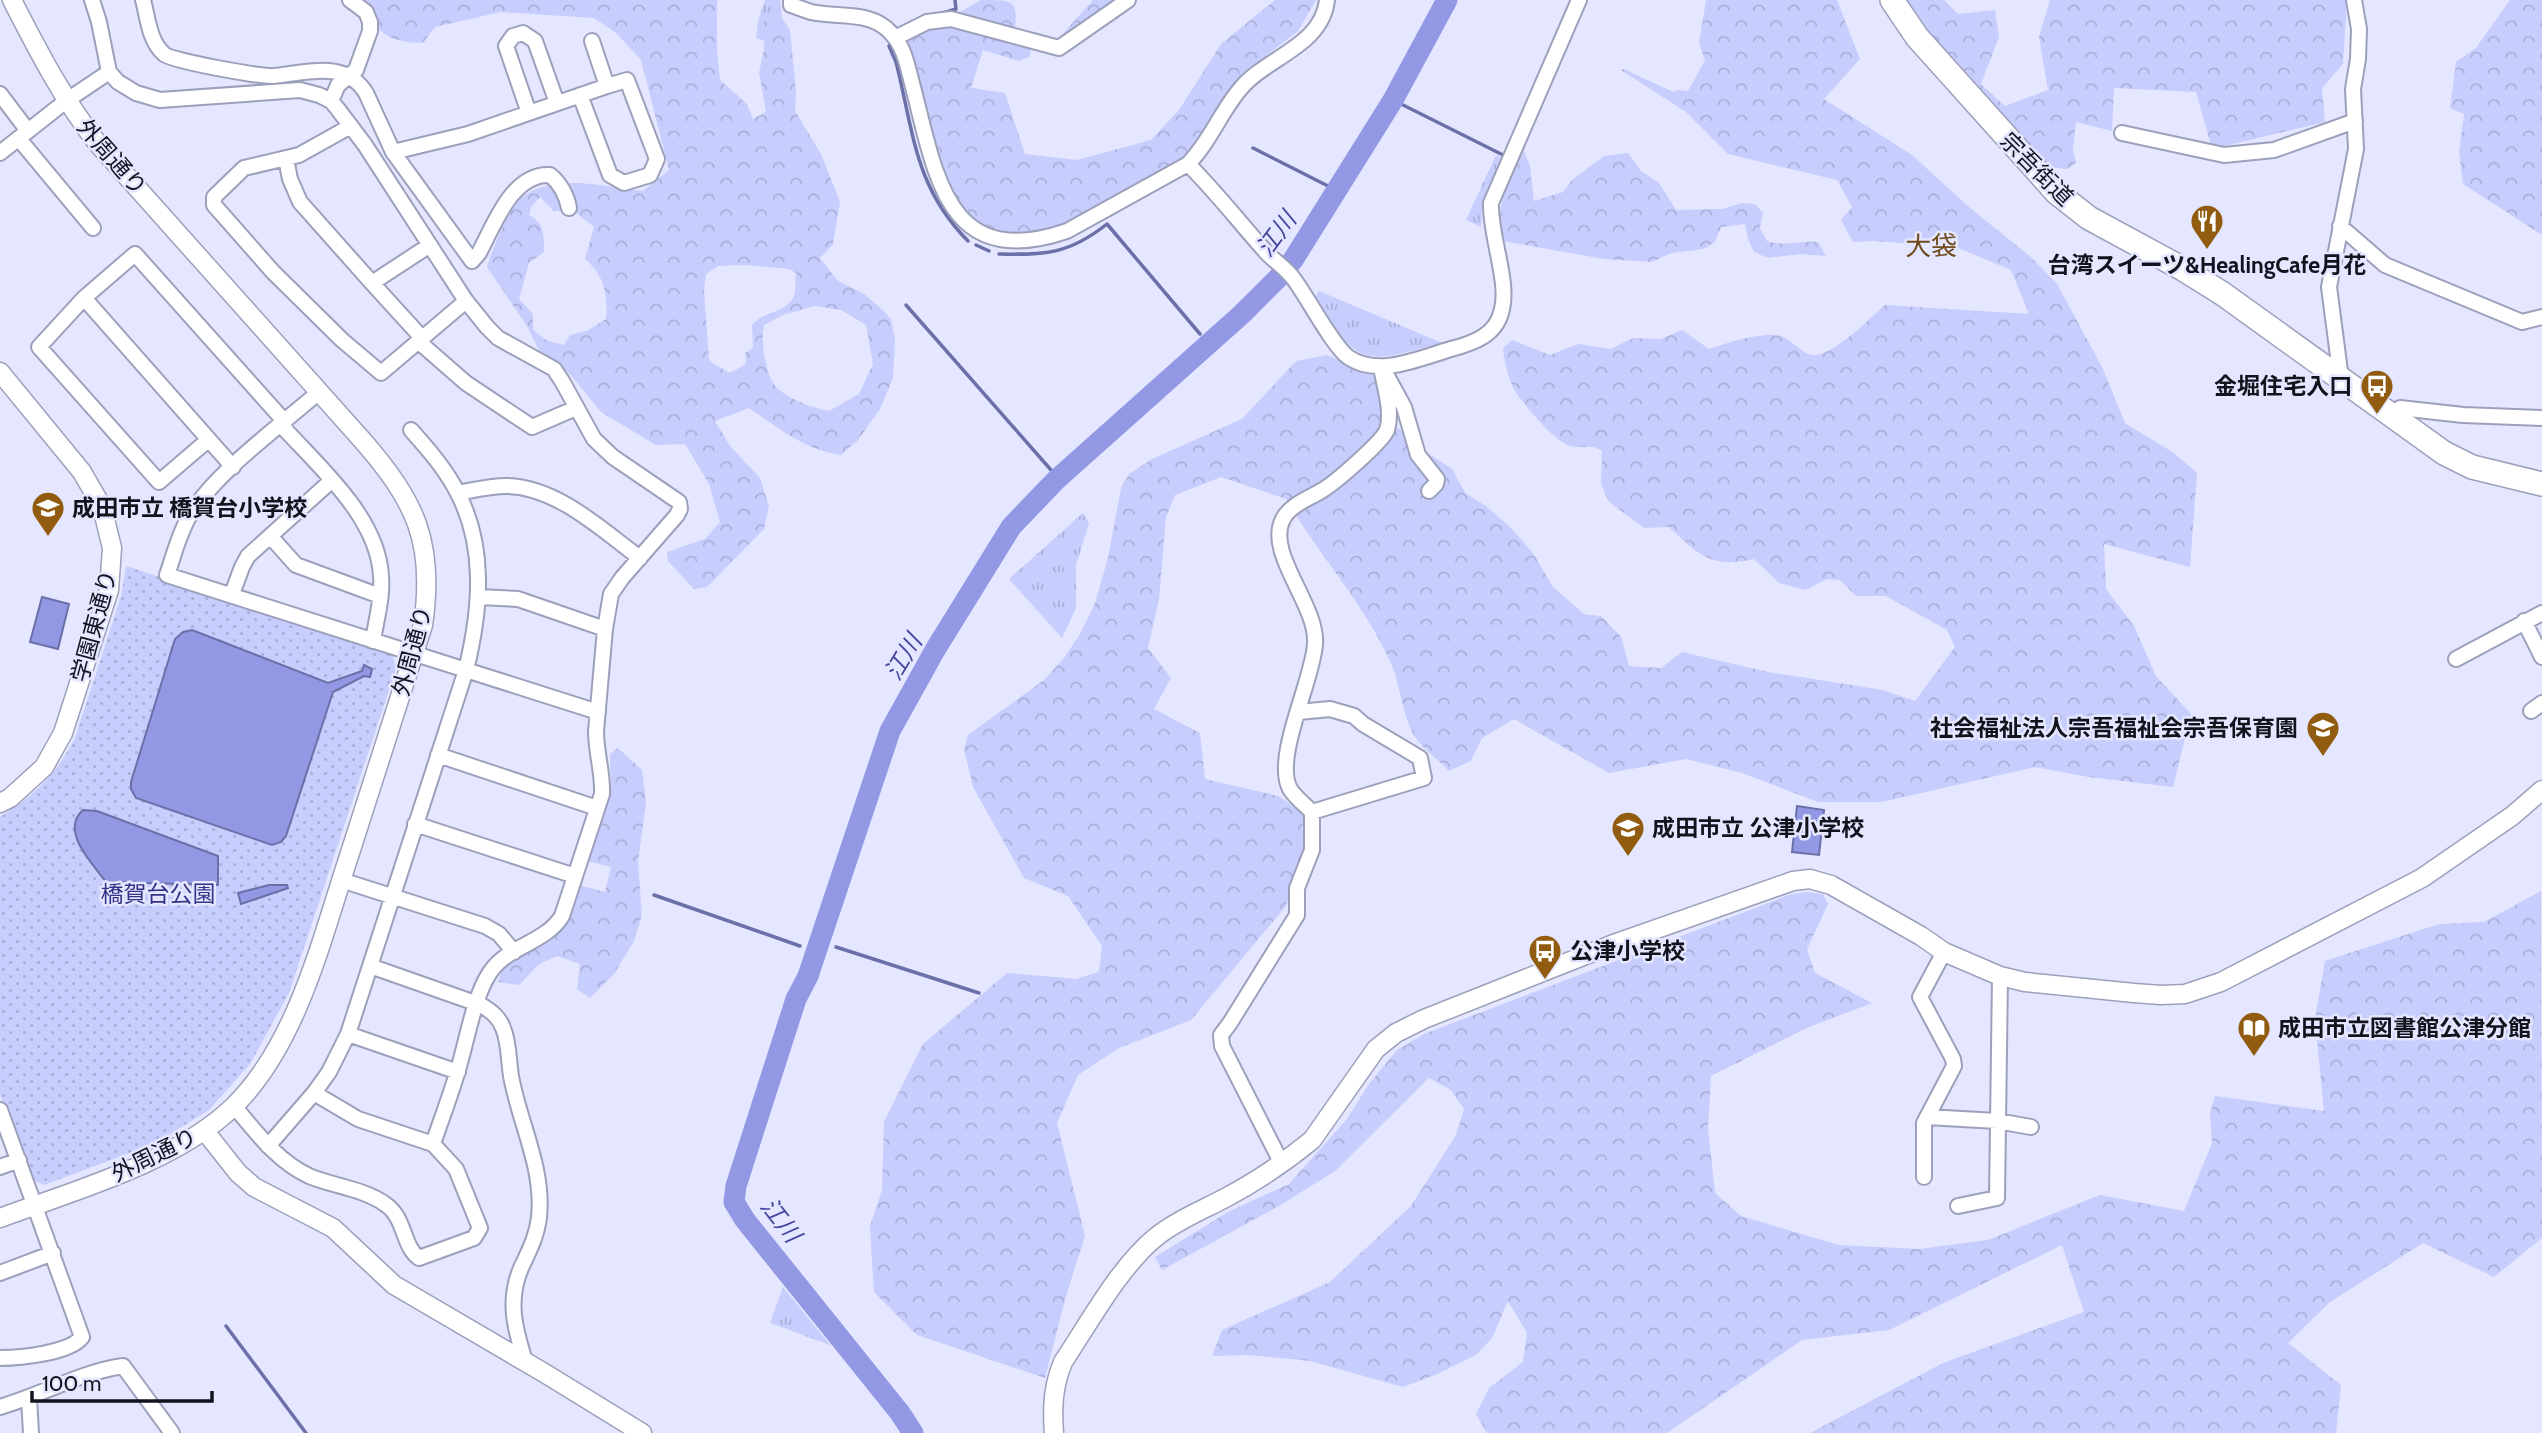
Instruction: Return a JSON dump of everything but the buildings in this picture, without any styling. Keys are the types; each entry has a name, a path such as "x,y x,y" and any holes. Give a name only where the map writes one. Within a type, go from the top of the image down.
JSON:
{"highway":[{"name":"宗吾街道","path":"1892,0 1917,37 2057,193 2089,218 2223,294 2444,453 2472,467 2542,484"}],"street":[{"name":"外周通り","path":"0,1218 149,1161 204,1130 234,1106 273,1056 292,1022 341,880 423,625 428,581 424,547 415,516 398,484 99,144 66,101 12,0"},
{"path":"92,0 109,72 126,88 148,98 160,100 300,90 331,101 351,126 466,302 498,338 558,373 599,445 679,502 677,515 611,594 605,629 596,746 603,781 602,794 557,924 514,951 493,968 477,1003 458,1072 433,1144"},
{"path":"143,0 154,41 169,58 271,76 321,69 335,71 362,86 393,152 472,261 515,190 534,176 550,175 556,180 568,200 569,208"},
{"path":"331,101 338,85 356,70 367,42 370,22 366,12 349,0"},
{"path":"791,0 791,5 812,12 868,18 891,32 904,54 940,185 960,218 993,238 1024,240 1067,231 1188,164 1200,152 1240,88 1314,30 1327,0"},
{"path":"895,38 927,22 951,19 1059,48 1128,0"},
{"path":"1188,164 1285,270 1348,357 1381,367 1469,344 1483,337 1497,324 1504,298 1490,222 1491,203 1579,0"},
{"path":"2341,379 2329,287 2354,163 2353,89 2358,59 2354,0"},
{"path":"529,113 506,47 513,36 523,33 535,41 557,103"},
{"path":"592,41 607,86"},
{"path":"0,153 66,101 109,72"},
{"path":"393,152 468,134 580,95 627,79 657,159 650,175 624,183 610,175 580,95"},
{"path":"0,94 23,135 93,228"},
{"path":"2122,133 2224,155 2274,150 2355,121"},
{"path":"351,126 310,151 244,168 214,197 214,205 273,272 381,373 466,302"},
{"path":"286,159 300,202 421,340 466,383 532,427 576,408"},
{"path":"2340,226 2385,265 2522,322 2542,317"},
{"path":"372,283 430,245"},
{"path":"208,440 159,482 39,347 84,298 135,254 361,517 374,542 381,576 373,640"},
{"path":"84,298 233,467"},
{"path":"1381,367 1404,407 1418,455 1437,479 1429,491"},
{"path":"1282,1164 1222,1046 1221,1035 1297,915 1297,888 1312,850 1312,812 1289,788 1288,777 1289,745 1315,645 1314,628 1283,553 1279,538 1280,529 1283,518 1292,508 1326,488 1384,435 1389,413 1381,367"},
{"name":"学園東通り","path":"0,372 82,472 102,507 112,548 109,590 63,733 44,767 10,798 0,803"},
{"path":"319,392 209,490 183,528 167,575 598,712"},
{"path":"2392,415 2400,408 2463,415 2542,418"},
{"path":"268,1146 329,1072 348,1034 466,670 477,621 478,561 458,493 443,468 411,430"},
{"path":"232,594 248,556 331,481"},
{"path":"458,493 508,486 550,497 640,558"},
{"path":"270,536 296,565 380,596"},
{"path":"479,597 518,599 605,629"},
{"path":"2456,659 2542,613"},
{"path":"2524,621 2542,657"},
{"path":"1299,712 1330,709 1354,716 1420,758 1424,778 1312,812"},
{"path":"438,755 597,808"},
{"path":"1054,1433 1052,1410 1056,1378 1063,1362 1140,1251 1177,1222 1229,1196 1282,1164 1312,1140 1376,1049 1396,1033 1437,1014 1611,945 1793,881 1810,879 1831,885 1944,952 2000,976 2025,982 2161,995 2185,994 2221,982 2422,878 2512,816 2542,790"},
{"path":"415,824 575,876"},
{"path":"341,880 493,929 514,951"},
{"path":"1924,1177 1924,1123 1954,1066 1953,1059 1920,998 1944,952"},
{"path":"370,967 477,1003 492,1012 503,1027 511,1079 539,1185 539,1218 535,1238 520,1269 512,1301 513,1318 525,1361"},
{"path":"1958,1206 1997,1198 2000,976"},
{"path":"348,1034 458,1072"},
{"path":"234,1106 280,1158 307,1175 384,1203 398,1217 412,1253 419,1258 474,1238 480,1228 456,1169 433,1144 358,1119 314,1093"},
{"path":"0,1110 82,1337 80,1341 60,1349 17,1358 0,1358"},
{"path":"1927,1117 1997,1121 2031,1127"},
{"path":"204,1130 238,1173 254,1187 333,1228 394,1285 642,1433"},
{"path":"0,1167 19,1160"},
{"path":"0,1273 53,1253"},
{"path":"0,1407 64,1383 123,1366 172,1433"},
{"path":"29,1398 31,1433"}],"green space":[{"path":"360,0 717,0 720,80 747,104 753,119 766,112 759,73 764,49 764,19 782,18 790,30 796,92 795,111 821,154 840,202 833,244 820,258 837,280 864,294 891,320 895,338 893,378 880,409 858,440 841,455 804,443 749,408 715,421 730,446 760,478 769,506 764,529 707,587 694,589 668,561 667,552 705,539 720,522 709,484 685,444 656,445 601,412 570,374 539,350 527,326 487,267 507,218 525,195 538,188 583,183 643,191 669,170 641,60 616,33 594,18 501,12 435,27 423,43 410,42 384,33 377,27","holes":["540,197 554,211 574,211 594,227 585,259 601,278 605,293 606,319 587,331 570,335 564,345 548,341 533,330 533,314 519,299 529,263 544,252 541,226 529,215 531,207","746,265 789,269 796,273 795,293 791,301 752,325 753,348 745,353 746,364 730,373 709,359 704,291 706,274 718,266","815,306 841,310 866,325 873,364 859,394 829,411 802,403 778,389 767,368 763,331 764,325 783,315"]},
{"path":"765,0 780,0 782,18 764,19 764,41 756,38"},
{"path":"981,0 1012,4 1016,14 1014,34 1031,49 1029,57 1019,61 983,50 971,88 1005,93 1025,154 1077,160 1151,140 1179,110 1221,44 1275,0 1316,0 1298,31 1243,73 1196,144 1179,162 1069,224 1048,232 1003,235 972,221 960,209 946,184 905,43"},
{"path":"1093,0 1124,0 1059,44 1060,37"},
{"path":"1706,0 1837,0 1860,59 1824,99 1912,155 1969,207 2032,258 2057,284 2102,367 2125,423 2174,453 2197,473 2190,567 2104,544 2106,589 2134,626 2156,676 2191,714 2173,787 2089,777 2035,767 1882,802 1818,802 1742,773 1686,759 1609,773 1514,719 1482,738 1471,761 1449,771 1415,737 1394,670 1379,639 1286,499 1221,477 1175,495 1166,517 1159,599 1148,648 1171,678 1154,709 1200,733 1205,779 1278,796 1304,813 1304,848 1286,906 1191,1020 1119,1048 1078,1075 1057,1123 1085,1236 1045,1378 917,1335 874,1292 870,1226 882,1190 884,1122 923,1044 1007,973 1076,979 1099,972 1102,946 1068,896 1024,878 973,787 964,749 968,735 1044,680 1064,658 1080,634 1095,603 1108,558 1121,488 1129,474 1152,459 1242,419 1296,361 1327,355 1387,378 1398,397 1396,426 1420,448 1452,469 1466,494 1486,506 1511,528 1533,553 1553,587 1584,614 1601,616 1621,637 1629,666 1661,668 1682,652 1768,672 1883,690 1915,701 1955,647 1947,630 1886,596 1856,596 1840,580 1827,579 1805,590 1779,583 1754,559 1739,562 1716,561 1698,552 1669,527 1644,528 1608,501 1601,483 1602,451 1593,447 1563,443 1525,405 1510,381 1503,348 1512,340 1550,355 1578,344 1611,349 1633,338 1661,339 1682,330 1709,349 1746,338 1775,335 1788,339 1805,353 1815,355 1838,345 1885,305 2029,314 2011,270 1956,247 1853,242 1841,220 1852,207 1837,180 1728,154 1686,112 1621,70 1673,92 1688,91 1705,60 1699,43"},
{"path":"1899,0 1944,0 1958,14 1995,10 1999,37 1981,84 2005,106 2048,90 2039,37 2050,0 2347,0 2343,64 2322,88 2325,122 2212,149 2196,92 2114,88 2112,131 2076,122 2073,150 2076,163 2067,169 2040,166"},
{"path":"2510,0 2542,0 2542,235 2463,184 2459,152 2464,114 2450,108 2456,62 2476,48"},
{"path":"1524,151 1530,166 1534,201 1563,192 1572,180 1604,156 1628,153 1641,171 1659,183 1676,210 1722,209 1742,203 1755,204 1763,213 1760,228 1767,241 1818,242 1826,256 1800,254 1768,258 1754,252 1745,224 1721,227 1715,242 1704,249 1671,253 1652,262 1604,259 1503,241 1501,215 1504,194"},
{"path":"1496,155 1502,158 1483,199 1481,227 1466,220"},
{"path":"1319,291 1442,343 1396,355 1366,355 1343,339 1330,322 1314,299"},
{"path":"1083,513 1089,523 1076,565 1076,608 1062,638 1009,579"},
{"name":"橋賀台公園","path":"126,566 392,652 396,669 289,993 250,1064 209,1110 154,1144 44,1185 32,1179 0,1095 0,817 44,783 75,738 121,596"},
{"path":"618,748 642,770 646,803 638,862 642,915 634,941 614,974 590,998 577,989 580,964 557,956 538,965 519,985 498,982 504,965 555,937 566,922 579,885 605,892 611,867 587,861 611,791 610,754"},
{"path":"2541,891 2542,1238 2494,1277 2423,1243 2330,1302 2288,1343 2341,1385 2336,1433 1810,1433 1943,1363 2084,1312 2062,1245 1889,1330 1802,1340 1667,1433 1487,1433 1476,1414 1489,1388 1523,1362 1527,1333 1508,1301 1492,1338 1476,1355 1403,1387 1310,1361 1250,1355 1212,1356 1222,1330 1330,1282 1411,1206 1456,1135 1464,1109 1451,1090 1429,1078 1335,1171 1279,1206 1162,1270 1155,1257 1228,1212 1289,1184 1347,1119 1369,1084 1397,1050 1424,1034 1789,895 1805,892 1823,894 1828,904 1807,949 1815,973 1872,1003 1809,1027 1711,1076 1708,1128 1715,1193 1741,1216 1839,1245 1919,1249 1988,1240 2100,1195 2184,1211 2212,1143 2210,1113 2215,1096 2324,1111 2315,1019 2325,961 2439,924 2484,922"},
{"path":"783,1287 830,1345 770,1323"}],"shaded area":[{"path":"42,597 69,604 58,649 30,642"},
{"path":"192,630 328,683 362,671 364,665 372,669 370,677 364,676 333,692 286,836 281,842 272,845 136,798 131,789 175,639 183,632"},
{"path":"1797,806 1824,810 1819,855 1792,852"},
{"path":"83,810 97,811 218,856 218,885 106,882 76,837 77,818"},
{"path":"269,885 287,885 288,888 241,904 238,893"}],"waterway":[{"path":"940,14 956,9 955,0"},
{"name":"江川","path":"913,1433 900,1413 745,1220 734,1202 736,1186 796,999 808,976 890,731 935,650 1011,527 1056,480 1242,314 1293,260 1393,100 1447,0"},
{"path":"891,44 889,46 896,62 912,135 926,179 936,200 968,241"},
{"path":"1401,104 1503,155"},
{"path":"1253,148 1330,187"},
{"path":"999,254 1056,251 1081,241 1107,224 1200,334"},
{"path":"976,245 989,251"},
{"path":"906,305 1051,470"},
{"path":"654,895 800,946"},
{"name":"江川","path":"818,944 825,945"},
{"path":"836,947 979,993"},
{"name":"江川","path":"809,950 816,953"},
{"path":"226,1326 306,1433"}],"place":[{"name":"台湾スイーツ&HealingCafe月花","path":"2207,251"},
{"name":"金堀住宅入口","path":"2377,416"},
{"name":"成田市立 橋賀台小学校","path":"48,538"},
{"name":"社会福祉法人宗吾福祉会宗吾保育園","path":"2323,758"},
{"name":"成田市立 公津小学校","path":"1628,858"},
{"name":"公津小学校","path":"1545,981"},
{"name":"成田市立図書館公津分館","path":"2254,1058"}],"district":[{"name":"大袋","path":"1931,246"}]}
